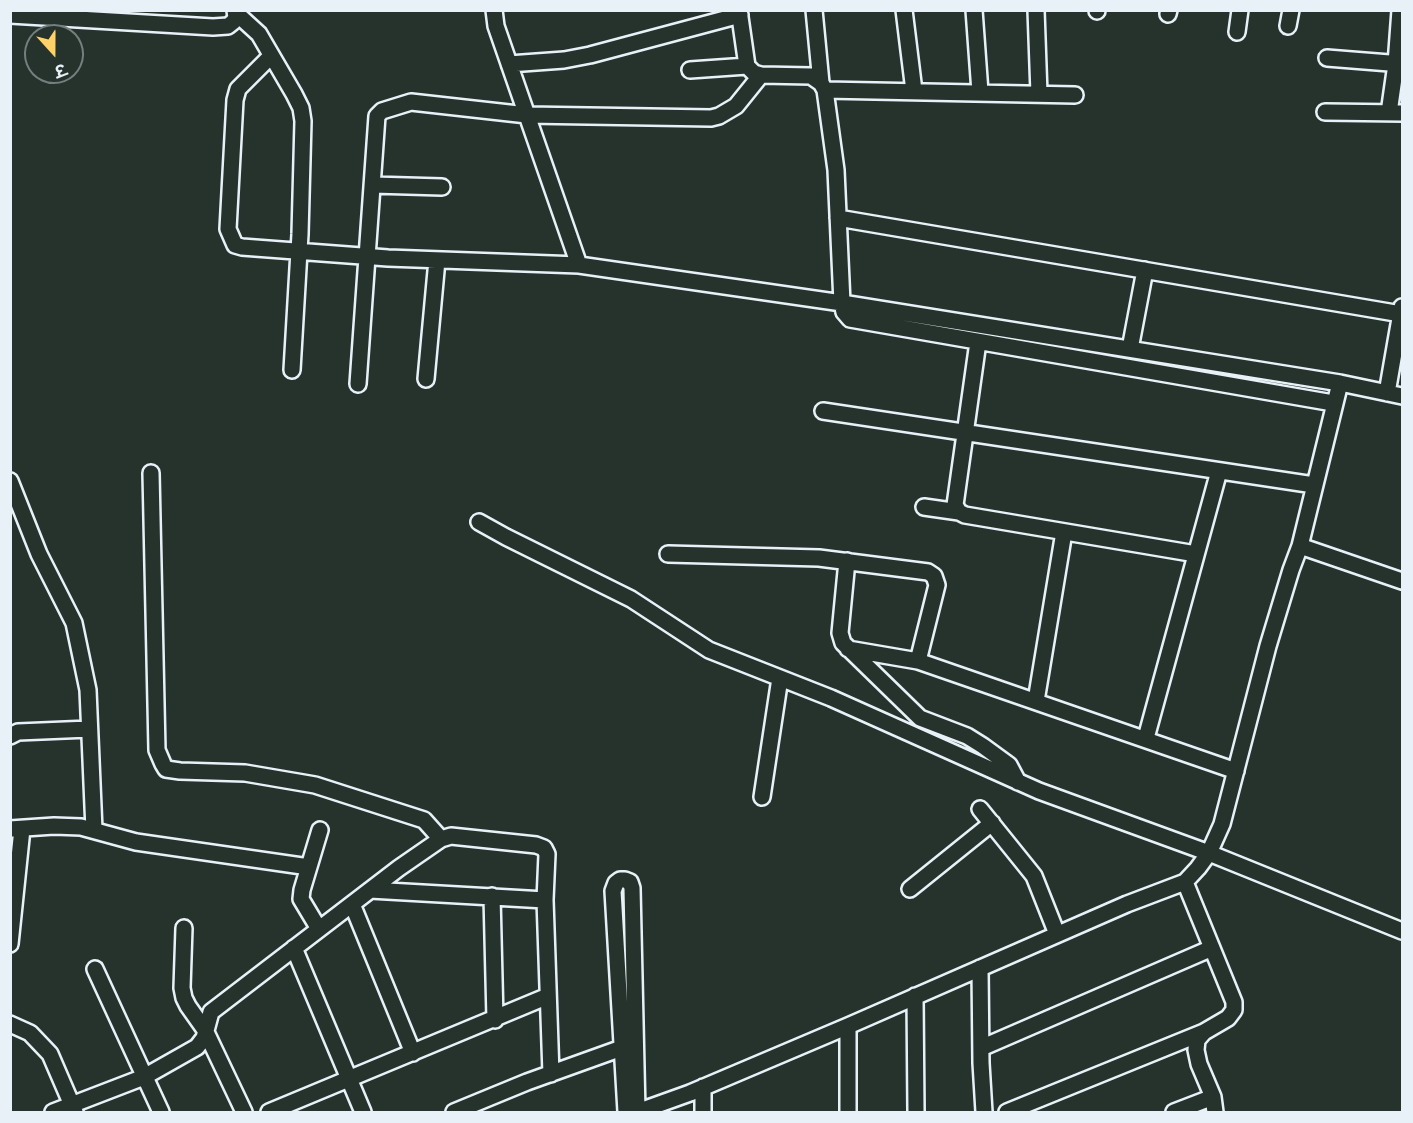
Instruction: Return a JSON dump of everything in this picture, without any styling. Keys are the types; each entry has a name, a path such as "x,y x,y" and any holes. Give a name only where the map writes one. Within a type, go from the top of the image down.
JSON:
{"street":[{"path":"814,10 836,170 842,303 844,312 850,319 1334,404"},
{"path":"904,10 914,91"},
{"path":"974,10 980,92"},
{"path":"1036,10 1040,94"},
{"path":"1237,32 1240,10"},
{"path":"1325,112 1396,113 1400,10"},
{"path":"495,11 496,26 579,265"},
{"path":"10,15 213,27 228,26 236,18 235,12"},
{"path":"235,12 259,34 301,108 303,121 299,252 292,370"},
{"path":"509,64 564,60 590,55 739,13 747,66 754,73 761,75 811,76 823,87 1075,95"},
{"path":"271,56 238,90 235,100 228,228 235,245 243,248 437,260 579,265 842,303 1340,383 1402,396"},
{"path":"1327,58 1399,64"},
{"path":"690,70 747,66"},
{"path":"358,384 377,116 382,111 411,102 527,115 711,118 736,106 761,75"},
{"path":"373,185 442,187"},
{"path":"838,218 1145,270 1402,310 1387,393"},
{"path":"426,379 437,260"},
{"path":"1130,350 1145,270"},
{"path":"959,512 955,505 978,342"},
{"path":"1180,377 1185,358"},
{"path":"626,1113 629,1045 632,888 630,882 620,880 613,891 629,1045 637,1113 848,1026 1127,904 1185,882 1209,853 1222,824 1268,646 1300,546 1340,383"},
{"path":"823,411 1314,485"},
{"path":"1146,738 1219,471"},
{"path":"151,473 158,750 166,769 245,773 315,785 424,820 441,838"},
{"path":"10,481 39,554 74,624 88,690 94,830"},
{"path":"924,507 1196,554"},
{"path":"479,522 631,599 709,650 831,698 1018,782 1209,853 1402,931"},
{"path":"1036,701 1064,532"},
{"path":"1300,546 1402,581"},
{"path":"668,554 819,558 928,572 934,576 937,585 918,661"},
{"path":"847,561 840,633 843,644 920,717 967,736 983,746 1009,765 1018,782"},
{"path":"848,649 918,661 1236,771"},
{"path":"762,796 780,678"},
{"path":"10,736 18,732 89,729"},
{"path":"980,809 1034,876 1057,934"},
{"path":"910,890 992,823"},
{"path":"10,944 16,829 81,826 136,842 309,867"},
{"path":"319,929 301,899 320,830"},
{"path":"53,1113 74,1109 144,1077 197,1047 204,1038 211,1012 441,838 452,836 536,844 547,854 545,900 551,1074"},
{"path":"1007,1113 1204,1032 1228,1018 1234,1010 1234,1002 1185,882"},
{"path":"370,890 545,900"},
{"path":"492,896 495,1020"},
{"path":"351,904 413,1053"},
{"path":"184,928 182,988 188,1006 205,1030 244,1113"},
{"path":"294,948 363,1113"},
{"path":"981,1048 1212,948"},
{"path":"980,968 984,1113"},
{"path":"95,969 161,1113"},
{"path":"269,1113 548,996"},
{"path":"915,996 916,1113"},
{"path":"10,1024 30,1033 50,1054 74,1109"},
{"path":"848,1026 848,1113"},
{"path":"1204,1032 1197,1040 1196,1050 1213,1097 1215,1113"},
{"path":"454,1113 629,1045"},
{"path":"703,1087 703,1113"},
{"path":"1174,1113 1213,1097"}]}
